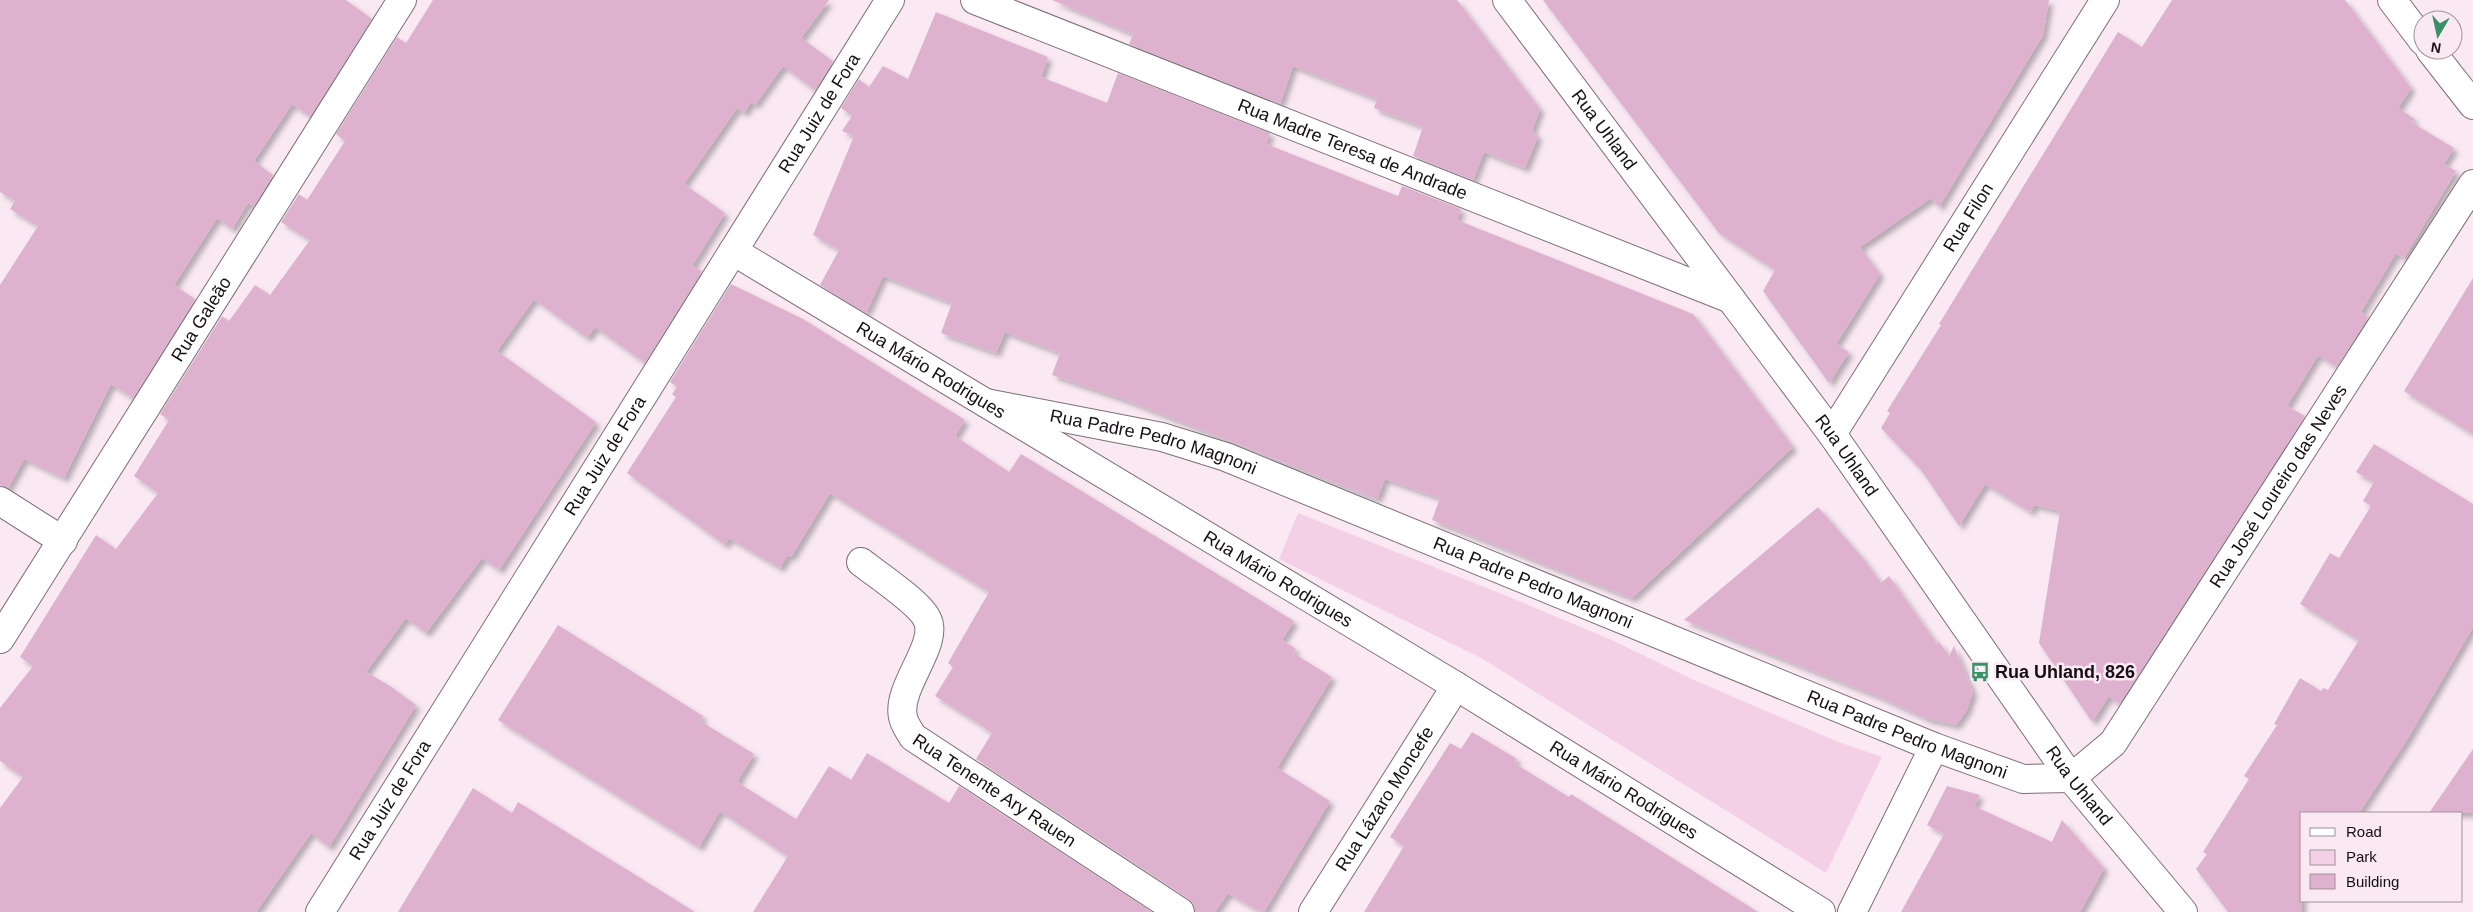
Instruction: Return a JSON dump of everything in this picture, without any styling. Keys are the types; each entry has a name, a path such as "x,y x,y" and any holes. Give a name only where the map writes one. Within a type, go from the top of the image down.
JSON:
{"street":[{"name":"Rua Galeão","path":"0,639 402,0"},
{"name":"Rua Juiz de Fora","path":"320,912 890,0"},
{"name":"Rua Madre Teresa de Andrade","path":"975,0 1731,298"},
{"name":"Rua Uhland","path":"1507,0 1832,434 2071,778 2183,912"},
{"name":"Rua Filon","path":"1832,434 2104,0"},
{"path":"2392,0 2413,28"},
{"path":"2438,60 2473,106"},
{"name":"Rua José Loureiro das Neves","path":"2071,778 2113,743 2473,184"},
{"name":"Rua Mário Rodrigues","path":"733,251 1456,686 1821,912"},
{"name":"Rua Padre Pedro Magnoni","path":"986,402 1162,437 1226,457 1934,747 2022,779 2071,778"},
{"path":"0,500 62,541"},
{"name":"Rua Tenente Ary Rauen","path":"861,562 908,600 927,618 930,627 927,641 907,686 902,707 902,717 913,736 1180,912"},
{"name":"Rua Lázaro Moncefe","path":"1312,912 1456,686"},
{"path":"1852,912 1934,747"}],"green space":[{"path":"1298,513 1507,596 1614,641 1692,679 1836,741 1882,757 1826,873 1481,658 1279,559"}],"building":[{"path":"0,0 346,0 372,19 310,116 292,104 254,161 273,175 254,206 248,203 232,229 217,218 174,285 195,299 133,398 111,384 64,478 24,459 8,488 0,485 0,285 38,226 10,209 15,201 0,192"},
{"path":"433,0 829,0 801,38 833,61 815,90 783,66 755,105 751,102 744,113 737,108 684,184 725,213 692,266 702,271 645,363 595,327 587,338 534,299 497,351 596,422 499,570 482,558 426,633 406,618 366,672 390,686 416,705 329,847 311,833 256,912 0,912 0,808 23,777 0,761 0,708 33,666 20,657 96,535 116,549 158,493 134,476 169,420 160,414 222,316 229,321 255,285 270,295 310,240 281,222 299,194 307,200 345,141 336,134 397,37 406,43"},
{"path":"1052,0 1457,0 1540,109 1532,130 1538,136 1525,168 1484,152 1473,180 1413,156 1423,127 1374,108 1377,99 1293,66 1280,104 1129,44 1133,34"},
{"path":"1543,0 2049,0 2043,35 1939,207 1931,198 1860,247 1880,274 1836,344 1849,352 1829,383 1763,291 1775,270 1719,233"},
{"path":"2172,0 2345,0 2411,88 2398,108 2415,119 2411,122 2454,148 2444,164 2456,171 2404,258 2396,253 2361,312 2368,317 2337,367 2318,355 2287,406 2305,416 2119,704 2109,696 2092,722 2039,643 2060,511 2034,505 2031,512 1985,484 1959,526 1921,470 1881,428 1890,413 1887,411 1941,325 1939,324 2118,32 2142,47"},
{"path":"936,12 1048,57 1041,77 1107,103 1118,73 1270,133 1266,144 1398,196 1402,186 1461,209 1457,220 1693,314 1793,447 1632,598 1432,520 1440,498 1385,479 1377,499 1126,400 1052,375 1060,353 1005,332 996,353 941,333 952,303 883,276 866,313 820,285 839,250 813,235 854,136 842,131 852,116 841,108 859,79 869,87 883,66 908,79"},
{"path":"2473,278 2473,434 2404,391"},
{"path":"731,284 803,319 965,420 955,436 1009,472 1021,454 1294,621 1282,640 1296,649 1293,653 1332,677 1277,768 1330,801 1264,912 1228,893 1215,912 1195,912 1194,905 1189,899 976,759 992,733 935,696 953,667 948,663 989,592 830,493 791,557 788,555 780,568 729,538 725,545 627,473 676,397 672,394 677,387 670,382"},
{"path":"2374,444 2473,504 2473,627 2408,738 2360,812 2300,812 2300,902 2302,902 2302,912 2228,912 2196,869 2207,854 2203,852 2249,779 2244,776 2277,725 2274,724 2300,678 2321,691 2323,688 2328,690 2359,640 2300,604 2330,553 2339,558 2371,506 2363,501 2374,482 2356,472"},
{"path":"1818,507 1862,557 1881,583 1889,576 1937,644 1939,642 1949,656 1954,646 1973,692 1967,710 1956,725 1928,719 1880,697 1684,620"},
{"path":"558,625 703,716 700,721 754,754 737,782 796,819 829,766 851,780 867,753 949,803 959,786 1152,912 753,912 788,856 720,811 699,847 498,720"},
{"path":"1472,732 1517,759 1514,763 1569,797 1571,794 1758,912 1364,912 1404,846 1390,837 1450,743 1461,749"},
{"path":"2473,749 2473,813 2430,812"},
{"path":"1947,786 1980,795 1974,806 2052,842 2062,820 2104,868 2080,912 1901,912 1944,834 1927,825"},
{"path":"473,788 512,813 518,802 695,912 398,912"}],"place":[{"name":"Rua Uhland, 826","path":"1980,672"}]}
